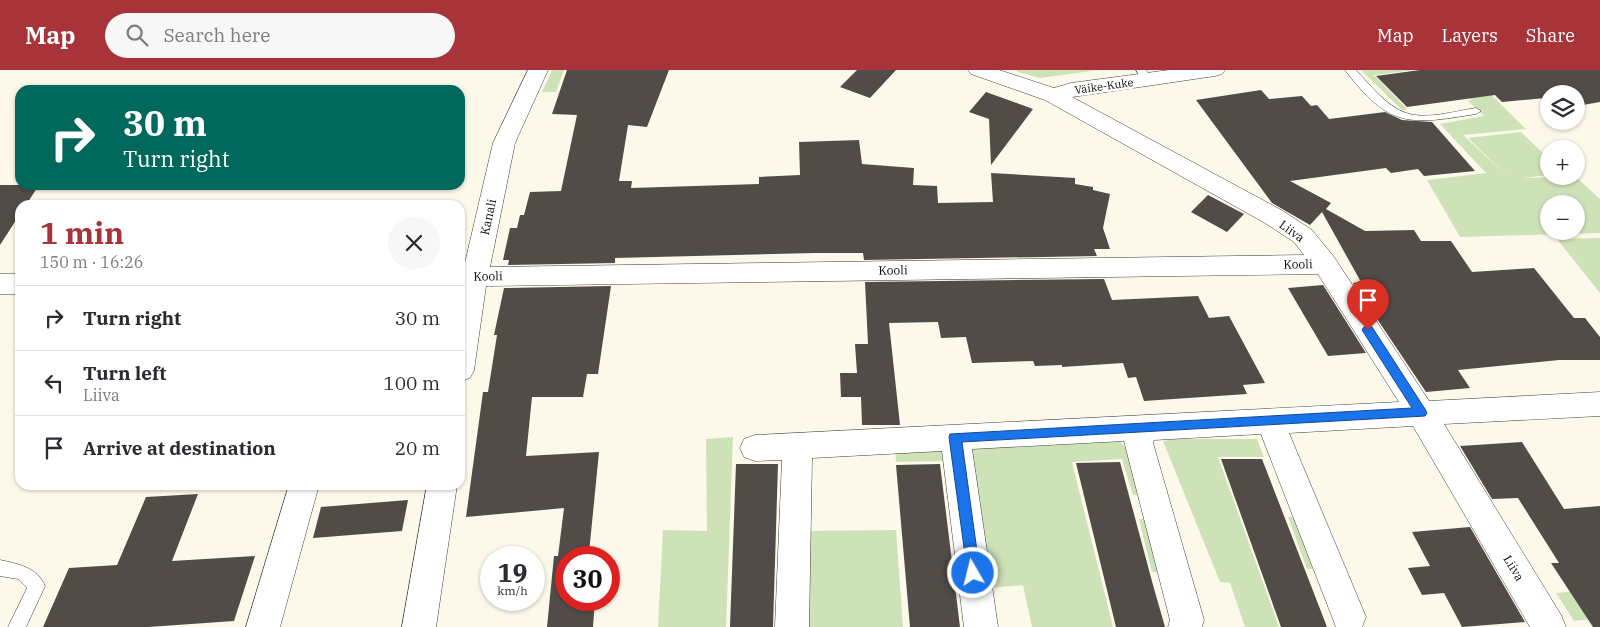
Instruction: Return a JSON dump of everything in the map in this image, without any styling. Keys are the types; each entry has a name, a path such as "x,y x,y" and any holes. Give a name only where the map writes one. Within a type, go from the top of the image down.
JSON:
{"street":[{"name":"Kanali","path":"465,304 467,277 504,143 538,70"},
{"name":"Liiva","path":"978,70 1053,95 1303,236 1325,264 1421,413 1549,627"},
{"name":"Väike-Kuke","path":"1053,95 1144,75 1215,70"},
{"name":"Kooli","path":"467,277 1325,264"},
{"path":"0,284 15,284"},
{"path":"755,448 1600,404"},
{"path":"1270,420 1349,617"},
{"path":"1143,427 1138,443 1187,620 1185,627"},
{"path":"955,437 981,627"},
{"path":"792,627 797,446"},
{"path":"263,627 303,490"},
{"path":"419,627 441,490"}],"lane":[{"path":"1350,70 1390,109 1402,116 1419,119 1476,111"},
{"path":"0,568 22,572 37,586 17,627"}],"green space":[{"path":"552,70 564,70 556,92 542,92"},
{"path":"1016,70 1099,70 1040,78"},
{"path":"1361,70 1414,70 1374,75 1407,109 1402,110"},
{"path":"1441,70 1466,70 1526,129 1463,135 1509,178 1468,138 1521,132 1540,150 1540,176 1522,178 1540,177 1540,185 1585,185 1600,199 1600,233 1585,233 1585,195 1540,195 1540,235 1460,237 1427,180 1486,173 1440,124 1484,116 1468,101 1472,100"},
{"path":"1585,238 1600,238 1600,293 1558,240 1585,240"},
{"path":"733,437 726,627 658,627 663,530 707,531 706,439"},
{"path":"1176,439 1257,439 1264,457 1218,457 1279,627 1245,627 1230,583 1220,582 1163,441"},
{"path":"1119,441 1128,450 1140,495 1133,495 1122,459 1072,462 1113,627 1032,627 1023,585 990,588 969,457 972,448"},
{"path":"895,449 940,449 950,460 956,499 948,499 943,461 896,462"},
{"path":"1288,517 1295,517 1313,569 1307,569"},
{"path":"1139,519 1146,519 1158,572 1152,572"},
{"path":"896,530 903,627 808,627 807,531"},
{"path":"1600,589 1600,618 1574,621 1556,593"}],"building":[{"path":"567,70 669,70 647,127 628,125 619,181 632,181 631,188 759,184 759,177 800,175 799,142 859,140 862,164 914,168 913,185 937,186 938,203 993,202 991,173 1075,178 1075,184 1093,187 1093,190 1110,194 1103,228 1110,249 1094,249 1097,256 864,260 863,253 815,253 615,258 615,263 508,265 509,260 503,260 510,228 517,228 520,215 524,215 530,192 561,191 577,115 552,114"},
{"path":"857,70 896,70 870,98 840,87"},
{"path":"1420,70 1600,70 1600,102 1585,105 1585,85 1540,85 1540,99 1502,102 1495,95 1407,107 1376,76"},
{"path":"1261,90 1269,99 1302,96 1311,106 1317,105 1329,119 1385,112 1402,120 1432,122 1475,171 1424,176 1418,169 1391,173 1386,168 1290,181 1331,203 1326,209 1365,231 1414,230 1421,241 1451,241 1472,272 1534,268 1574,318 1585,318 1600,337 1600,360 1559,360 1458,370 1470,388 1426,392 1353,283 1361,282 1322,212 1310,225 1272,203 1196,100"},
{"path":"986,92 1033,109 991,165 989,119 969,112"},
{"path":"0,185 15,185 15,190 36,190 29,200 15,200 15,222 0,245"},
{"path":"1208,195 1244,214 1227,232 1191,212"},
{"path":"1104,279 1112,300 1198,296 1209,318 1229,316 1265,383 1243,385 1247,394 1144,401 1136,377 1128,378 1123,363 1062,367 1062,365 1035,366 1033,361 972,363 966,337 941,338 938,322 889,323 900,425 862,425 861,397 841,397 840,373 857,373 855,344 868,344 865,282"},
{"path":"1323,285 1366,353 1328,356 1288,288"},
{"path":"611,286 598,374 587,374 583,397 532,397 526,456 599,452 590,546 559,546 564,508 466,517 483,392 488,392 497,335 494,335 504,288"},
{"path":"1522,442 1564,509 1600,506 1600,627 1593,627 1551,563 1559,563 1518,498 1492,499 1460,446"},
{"path":"1221,459 1262,459 1327,627 1281,627"},
{"path":"1120,462 1165,627 1116,627 1076,463"},
{"path":"736,464 778,464 773,627 730,627"},
{"path":"940,464 960,627 910,627 896,465"},
{"path":"198,494 172,561 255,556 234,621 148,627 43,627 69,568 117,565 146,497"},
{"path":"408,500 402,531 313,538 321,507"},
{"path":"1470,527 1525,622 1462,627 1444,593 1422,595 1408,568 1430,566 1412,532"},
{"path":"554,556 555,611 594,611 593,627 547,627"}],"route":[{"path":"973,573 955,437 1421,413 1368,330"}]}
